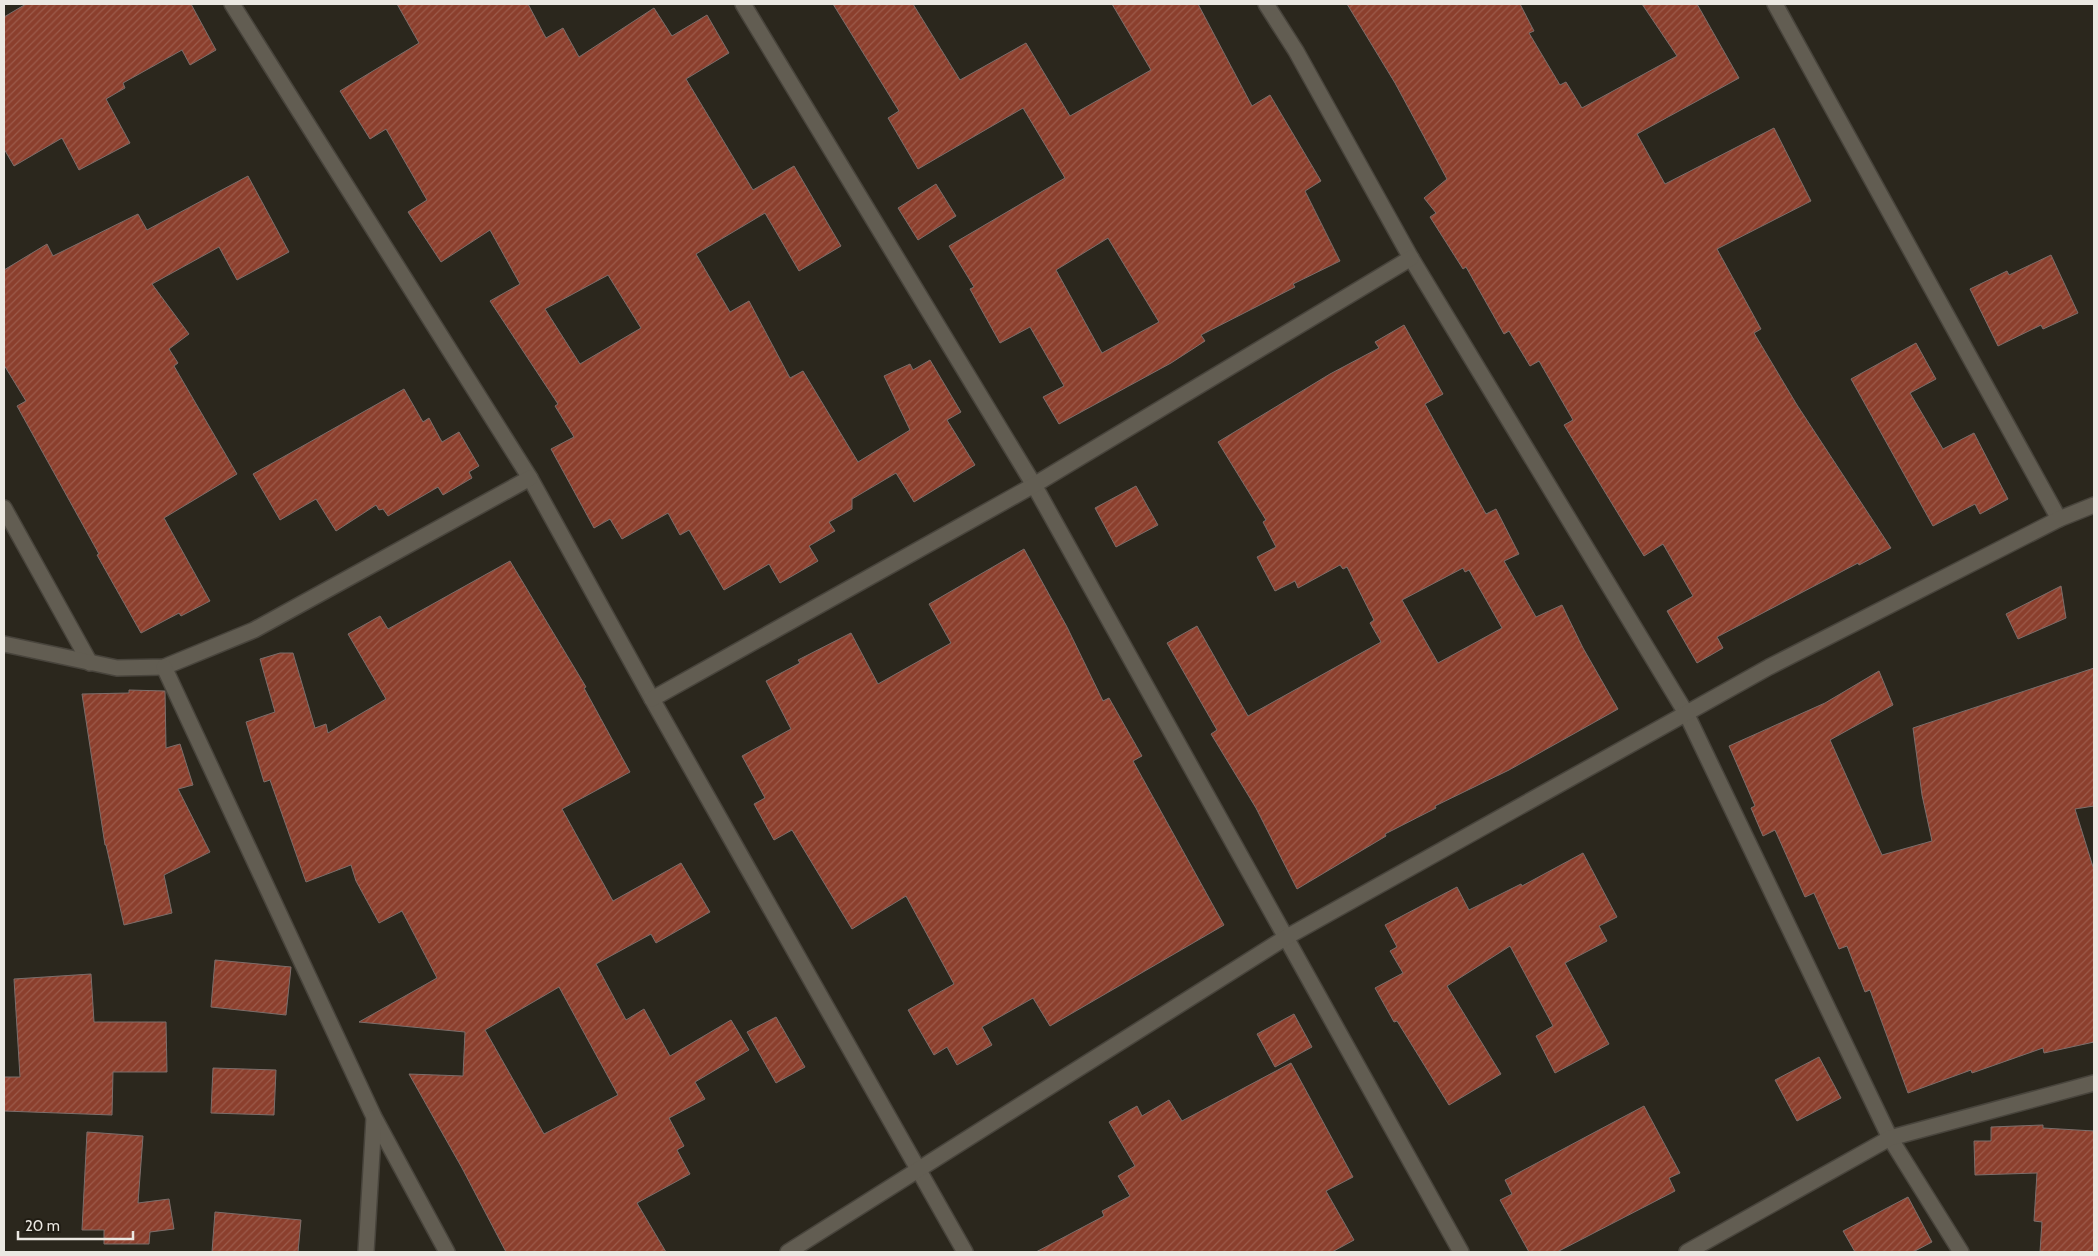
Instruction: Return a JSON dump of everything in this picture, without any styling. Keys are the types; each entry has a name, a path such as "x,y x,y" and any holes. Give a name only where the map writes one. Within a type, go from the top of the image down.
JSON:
{"street":[{"path":"232,4 530,478 652,699 966,1252"},
{"path":"743,4 1034,485 1461,1252"},
{"path":"1266,4 1300,60 1412,258 1686,713 1890,1138 1961,1252"},
{"path":"1775,4 2059,519"},
{"path":"652,699 1034,485 1412,258"},
{"path":"4,644 117,668 164,667 254,630 530,478"},
{"path":"788,1252 920,1171 1285,938 1769,667 2059,519 2094,504"},
{"path":"4,508 90,663"},
{"path":"164,667 374,1117 447,1252"},
{"path":"1688,1252 1890,1138 2094,1083"},
{"path":"366,1252 374,1117"}],"building":[{"path":"26,4 191,4 216,50 190,65 182,50 123,83 125,88 106,99 130,143 79,170 62,138 14,166 4,149 4,17"},
{"path":"397,4 528,4 546,38 563,28 579,57 654,8 672,36 707,15 729,53 686,79 753,190 794,166 841,246 799,271 765,213 696,254 730,312 749,301 790,378 803,371 858,462 910,430 884,376 910,364 913,370 930,360 961,412 947,420 975,465 914,502 896,473 852,499 852,509 829,522 835,531 809,546 818,561 780,583 769,564 724,590 689,530 680,535 668,513 622,539 610,519 594,528 551,449 574,437 555,406 558,404 490,301 520,284 490,230 441,262 408,212 427,200 386,129 370,139 340,91 419,43","holes":["608,275 641,328 580,364 545,309"]},
{"path":"833,4 913,4 960,80 1026,43 1070,116 1151,70 1112,4 1198,4 1252,106 1270,95 1321,181 1305,191 1340,261 1293,284 1295,287 1201,335 1205,341 1171,363 1059,424 1043,397 1064,386 1030,327 1000,343 970,289 974,287 949,246 1065,178 1023,108 918,169 888,118 899,111","holes":["1108,238 1159,322 1102,353 1056,270"]},
{"path":"1347,4 1520,4 1534,31 1529,33 1560,85 1566,82 1582,108 1677,56 1642,4 1697,4 1739,78 1637,134 1665,184 1774,128 1811,201 1717,249 1761,329 1754,333 1797,405 1891,548 1859,565 1858,563 1717,637 1723,648 1697,663 1667,611 1693,596 1663,544 1644,556 1564,425 1573,420 1539,361 1530,366 1509,331 1504,334 1466,267 1463,269 1430,217 1436,213 1424,198 1447,179 1395,83"},
{"path":"248,176 289,252 237,280 219,247 152,284 189,334 169,349 178,363 174,366 237,474 164,518 210,601 181,616 179,613 141,633 17,406 26,401 4,365 4,270 47,244 53,256 138,214 147,230"},
{"path":"936,184 956,216 918,240 898,208"},
{"path":"2051,255 2078,313 2043,329 2041,325 1998,346 1970,289 2007,271 2009,275"},
{"path":"1404,325 1443,394 1425,404 1486,514 1496,509 1519,554 1504,561 1536,617 1562,605 1583,648 1618,709 1509,770 1435,806 1436,808 1385,834 1386,836 1297,889 1256,808 1211,734 1217,730 1167,643 1197,626 1248,716 1381,642 1370,623 1374,620 1347,567 1343,569 1340,565 1298,588 1295,581 1275,591 1257,557 1276,547 1263,522 1266,520 1218,442 1330,374 1379,348 1375,342","holes":["1463,568 1465,572 1469,570 1502,628 1438,663 1402,600"]},
{"path":"1916,343 1936,379 1910,393 1943,449 1974,433 2008,499 1980,514 1975,504 1933,526 1851,379"},
{"path":"404,389 423,422 429,418 442,442 459,432 479,466 469,472 472,478 443,495 438,487 388,516 383,509 379,510 376,505 336,531 316,499 280,520 253,474"},
{"path":"1136,486 1158,525 1116,547 1095,508"},
{"path":"1024,549 1067,627 1103,701 1109,698 1142,756 1133,761 1224,925 1050,1026 1033,998 982,1027 992,1045 957,1065 947,1047 934,1055 908,1010 954,984 906,896 852,929 792,830 774,840 754,804 765,798 742,756 791,729 766,681 800,663 798,660 851,633 878,684 951,643 929,604"},
{"path":"510,561 586,687 584,688 630,772 562,809 613,901 681,863 710,912 656,943 651,934 596,964 626,1020 644,1009 670,1056 731,1020 749,1050 695,1082 705,1099 669,1118 684,1146 677,1150 690,1174 637,1203 666,1252 506,1252 462,1168 409,1074 463,1076 465,1032 359,1022 437,978 402,911 379,923 356,881 351,865 306,882 270,780 264,782 246,722 275,712 260,659 280,653 293,653 315,728 326,724 328,733 386,699 348,634 380,616 388,629","holes":["559,987 618,1095 544,1134 485,1030"]},
{"path":"2061,586 2066,618 2018,639 2006,614"},
{"path":"2094,668 2094,806 2075,809 2094,870 2094,1042 2044,1053 2043,1048 1972,1073 1971,1070 1908,1093 1870,990 1865,992 1847,946 1839,949 1814,893 1805,897 1775,830 1763,836 1751,808 1755,806 1729,746 1825,703 1879,671 1893,705 1830,740 1882,855 1932,841 1922,795 1913,728"},
{"path":"129,690 165,691 166,748 180,744 193,785 178,789 210,852 164,875 172,913 124,925 105,845 82,694 129,693"},
{"path":"1583,853 1617,917 1599,926 1607,941 1565,963 1609,1044 1555,1073 1536,1036 1553,1026 1510,946 1447,986 1501,1074 1449,1105 1397,1021 1394,1022 1375,988 1403,973 1390,951 1397,947 1385,925 1457,887 1469,910 1521,884 1522,886"},
{"path":"215,960 291,967 286,1015 211,1007"},
{"path":"91,974 94,1022 166,1022 167,1072 113,1072 112,1115 4,1111 4,1077 20,1077 14,979"},
{"path":"1294,1014 1312,1047 1275,1067 1257,1034"},
{"path":"776,1017 805,1067 776,1083 747,1032"},
{"path":"1819,1057 1841,1098 1797,1121 1775,1080"},
{"path":"1291,1063 1353,1177 1326,1191 1354,1240 1332,1252 1036,1252 1104,1216 1102,1211 1130,1196 1118,1176 1135,1166 1109,1122 1137,1106 1142,1116 1169,1100 1182,1121"},
{"path":"213,1068 276,1070 274,1115 211,1113"},
{"path":"1644,1106 1680,1173 1669,1178 1675,1191 1557,1252 1529,1252 1500,1200 1512,1194 1505,1180"},
{"path":"2043,1125 2043,1128 2094,1131 2094,1252 2040,1252 2042,1222 2034,1221 2037,1173 1975,1175 1974,1141 1991,1141 1991,1127"},
{"path":"87,1132 143,1136 138,1203 169,1199 174,1229 150,1232 149,1244 104,1244 104,1230 82,1230"},
{"path":"1908,1197 1932,1242 1913,1252 1855,1252 1843,1231"},
{"path":"215,1212 301,1220 298,1252 212,1252"}]}
